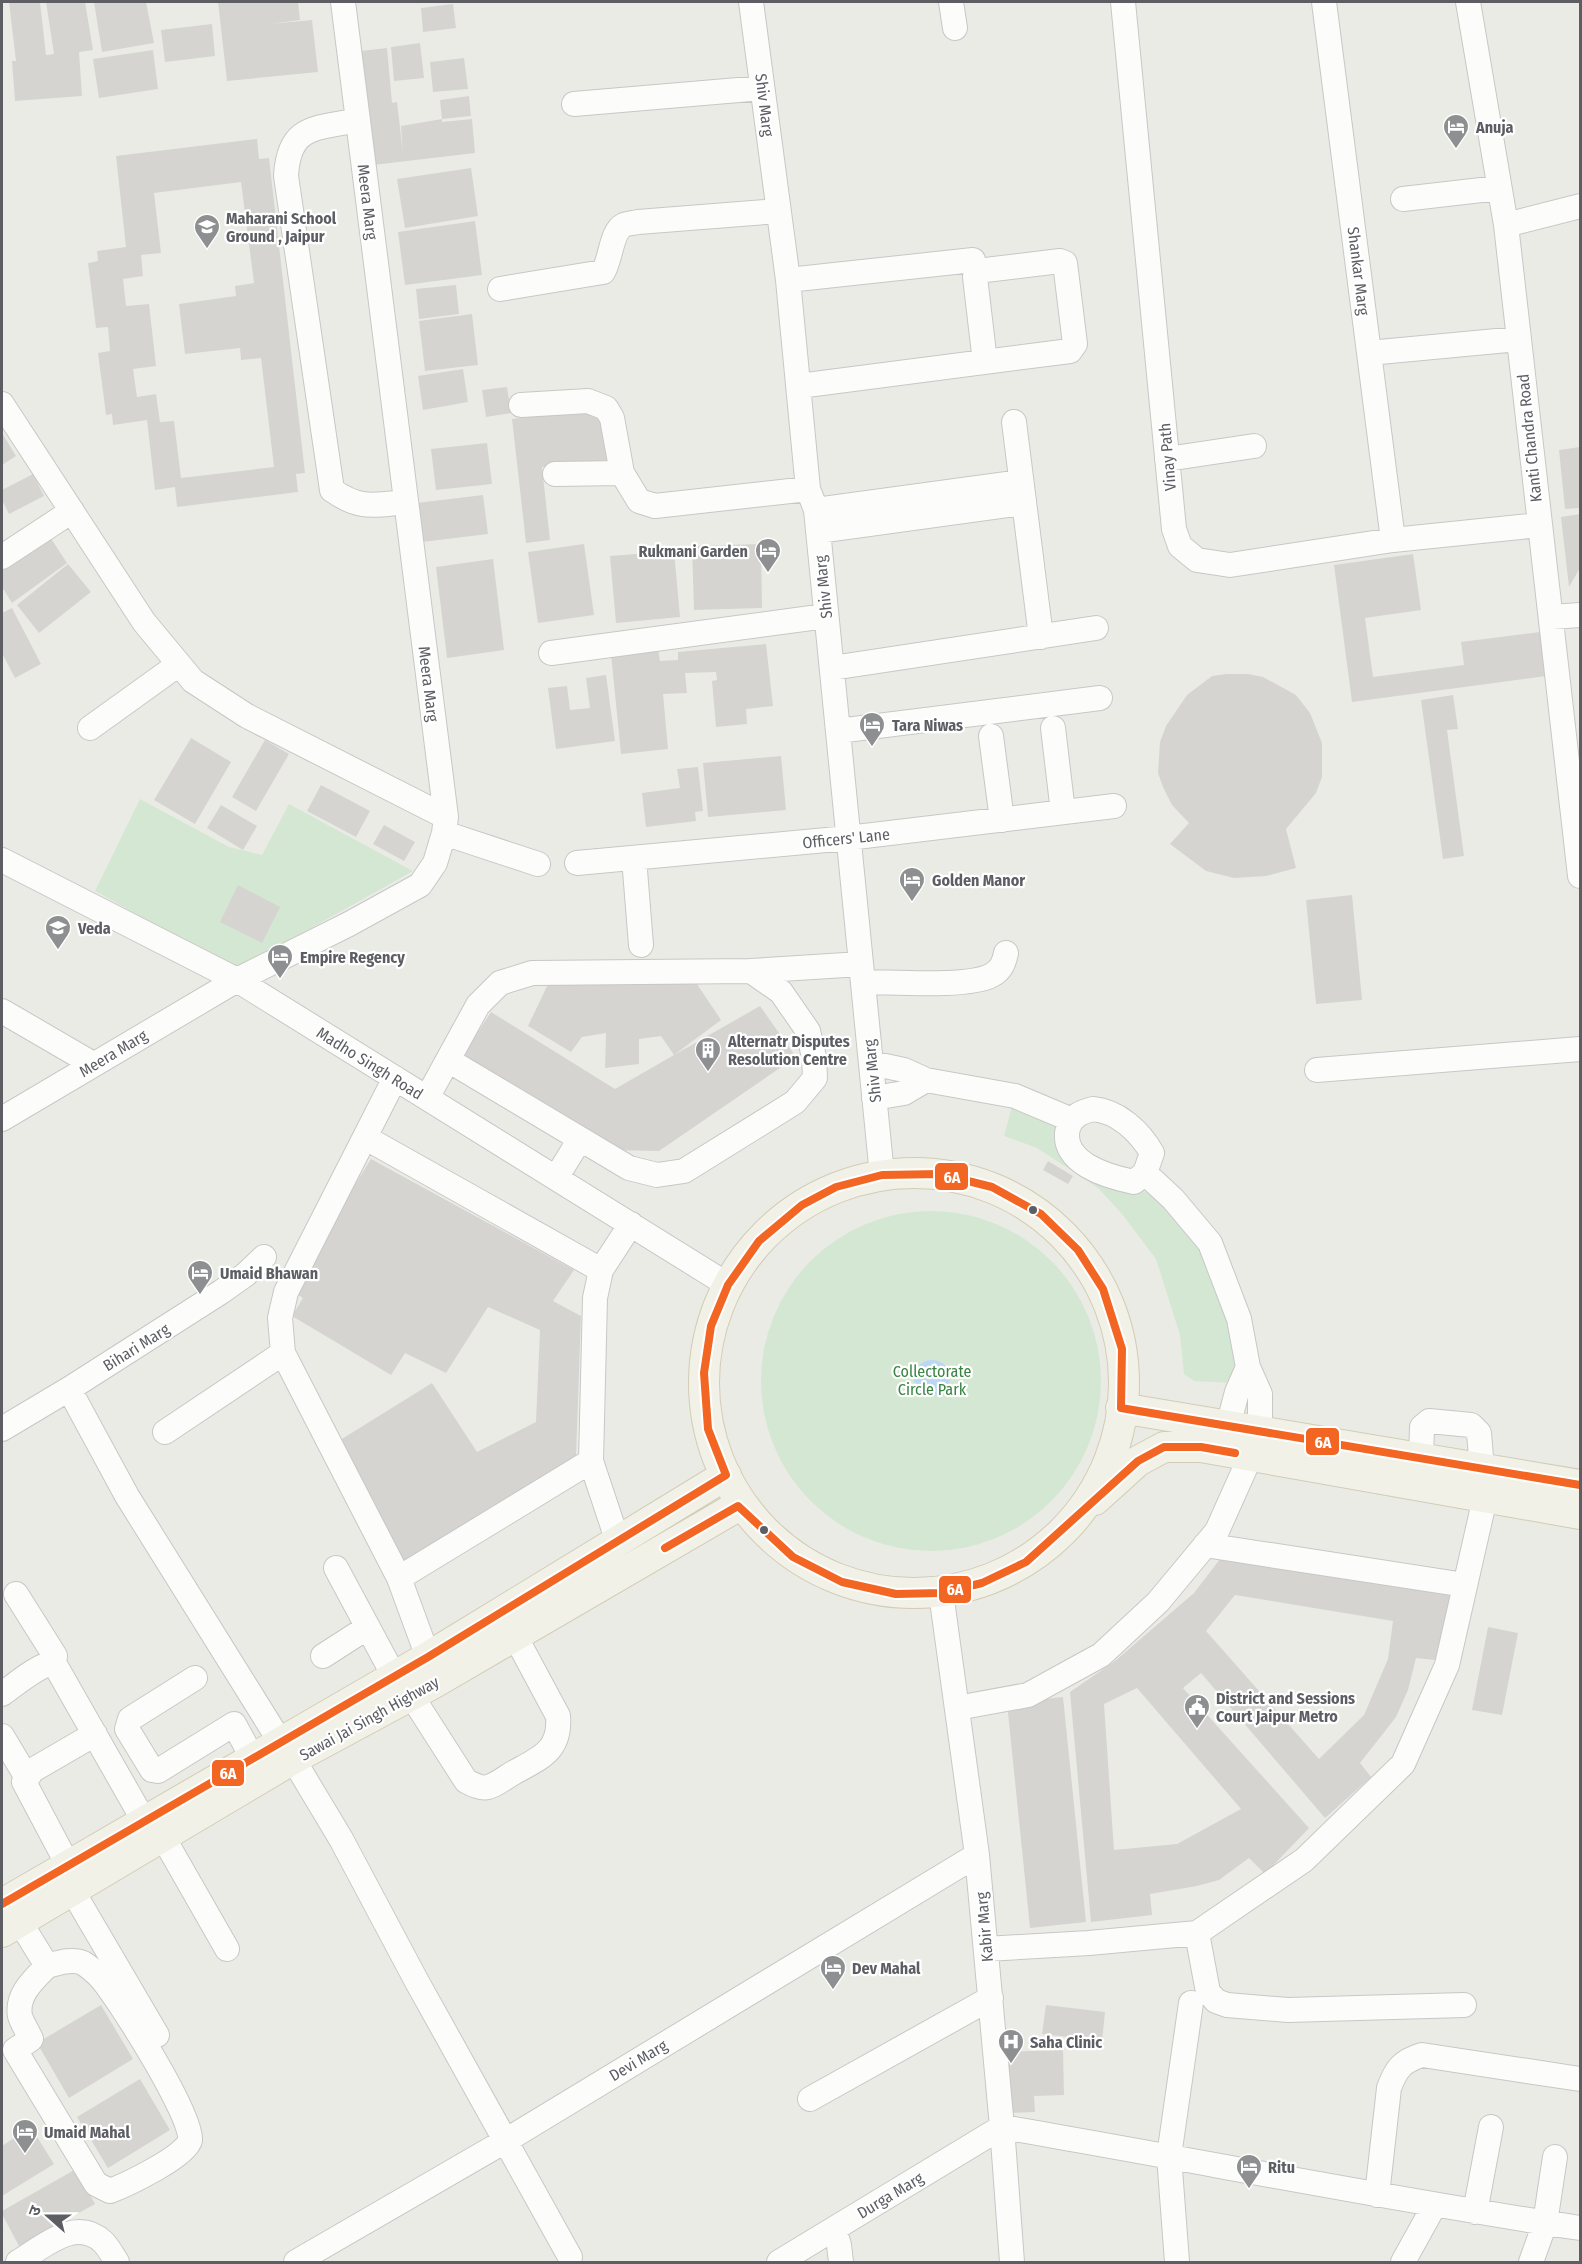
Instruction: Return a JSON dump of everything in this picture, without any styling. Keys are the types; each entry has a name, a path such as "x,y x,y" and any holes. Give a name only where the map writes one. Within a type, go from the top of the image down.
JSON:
{"main road":[{"path":"1071,1521 1100,1482 1116,1434 1121,1408 1122,1349 1102,1289 1078,1250 1041,1214 992,1187 940,1174 882,1175 836,1187 802,1205 759,1241 729,1285 711,1326 704,1373 708,1428 738,1506 793,1557 842,1582 897,1594 941,1593 982,1583 1026,1562 1137,1461 1164,1447 1255,1443 1420,1459 1483,1483 1581,1514"},
{"path":"1121,1408 1228,1426 1255,1443 1483,1483 1581,1485"},
{"path":"402,1686 428,1657 726,1475"},
{"name":"Sawai Jai Singh Highway","path":"153,1829 402,1686 515,1636 738,1506"},
{"path":"8,1919 70,1877 153,1829 253,1759 287,1751"}],"street":[{"name":"Meera Marg","path":"2,1119 237,980 349,924 420,885 435,862 445,825 343,2"},
{"name":"Shiv Marg","path":"752,2 788,280 832,668 882,1175"},
{"path":"951,2 955,28"},
{"name":"Vinay Path","path":"1123,2 1174,529 1180,546 1197,560 1230,565 1393,540 1539,525"},
{"name":"Shankar Marg","path":"1324,2 1393,540"},
{"name":"Kanti Chandra Road","path":"1468,2 1506,225 1539,525 1572,613 1581,876"},
{"path":"574,104 762,88"},
{"path":"358,120 307,130 294,142 287,158 286,176 332,490 347,501 362,506 406,502"},
{"path":"1403,199 1499,188"},
{"path":"1506,225 1581,206"},
{"path":"500,289 603,272 608,265 617,231 623,225 778,211"},
{"path":"788,280 973,260"},
{"path":"800,386 1070,351 1075,344 1065,263 1060,261 977,271 975,277 985,362"},
{"path":"1369,353 1518,339"},
{"path":"521,405 588,400 606,408 612,418 622,473 639,501 656,506 814,510 1022,493"},
{"path":"5,418 72,511 144,622 193,681 247,716 445,825 538,864"},
{"path":"1014,422 1041,637"},
{"path":"1167,459 1254,446"},
{"path":"555,474 622,473"},
{"path":"2,557 72,511"},
{"path":"551,653 826,616"},
{"path":"832,668 1096,628"},
{"path":"90,728 179,664"},
{"path":"838,731 1100,698"},
{"path":"1053,728 1063,812"},
{"path":"991,736 1002,820"},
{"name":"Officers' Lane","path":"577,863 848,838 1114,806"},
{"path":"634,858 641,945"},
{"name":"Madho Singh Road","path":"2,860 237,980 729,1285"},
{"path":"427,1098 478,1005 500,983 532,973 751,971 862,973 972,982 992,975 1003,965 1006,953"},
{"path":"448,1060 629,1168 657,1175 684,1171 795,1102 815,1078 814,1057 808,1031 781,992 751,971"},
{"path":"2,1011 93,1064"},
{"path":"1317,1070 1581,1049"},
{"path":"871,1064 904,1070 926,1080 1015,1096 1072,1120"},
{"path":"395,1078 286,1292 280,1318 283,1353 399,1578 428,1657"},
{"path":"874,1098 904,1093 926,1080"},
{"path":"1093,1109 1106,1110 1122,1121 1143,1138 1152,1153 1145,1173 1134,1182 1126,1181 1094,1170 1079,1160 1071,1151 1067,1141 1068,1129 1072,1120 1081,1112 1093,1109"},
{"path":"366,1138 601,1270"},
{"path":"556,1178 580,1139"},
{"path":"957,1708 1028,1695 1101,1655 1158,1602 1217,1531 1255,1443 1260,1394 1248,1367 1239,1319 1210,1243 1173,1199 1145,1173"},
{"path":"618,1542 591,1461 595,1298 601,1270 631,1224"},
{"name":"Bihari Marg","path":"2,1429 221,1292 246,1275 264,1257"},
{"path":"165,1432 283,1353"},
{"path":"1228,1426 1237,1392 1248,1367"},
{"path":"69,1389 127,1496 341,1839 416,1980 570,2257"},
{"path":"986,1948 1089,1943 1197,1933 1304,1860 1402,1764 1447,1665 1465,1585 1483,1483 1479,1433 1471,1425 1430,1421 1422,1427 1420,1459"},
{"path":"399,1578 591,1461"},
{"path":"1205,1545 1465,1585"},
{"path":"336,1568 402,1686 466,1781 477,1786 488,1787 543,1757 554,1743 559,1731 558,1716 515,1636"},
{"name":"Kabir Marg","path":"941,1593 977,1855 1012,2262"},
{"path":"16,1594 55,1656 54,1663 95,1734 227,1949"},
{"path":"323,1656 368,1627"},
{"path":"2,1694 48,1663 54,1663"},
{"path":"195,1678 130,1719 127,1729 152,1770 158,1771 234,1724 253,1759"},
{"path":"95,1734 33,1770 26,1776 24,1782 70,1877 175,2066"},
{"path":"2,1736 26,1776"},
{"name":"Devi Marg","path":"296,2262 505,2141 977,1855"},
{"path":"8,1919 47,1966"},
{"path":"1197,1933 1208,1992 1216,2001 1227,2005 1288,2010 1464,2006"},
{"path":"63,1961 82,1962 100,1977 158,2063 187,2123 190,2140 184,2150 126,2186 110,2191 96,2184 15,2050 31,2038 20,2017 21,1998 32,1981 47,1966 63,1961"},
{"path":"810,2099 991,1998"},
{"path":"1177,2262 1169,2156 1191,2003"},
{"path":"1377,2195 1389,2088 1395,2073 1408,2059 1422,2055 1581,2079"},
{"path":"1002,2127 1434,2206 1581,2228"},
{"name":"Durga Marg","path":"778,2262 1002,2127"},
{"path":"1475,2212 1491,2127"},
{"path":"1531,2262 1545,2223 1555,2157"},
{"path":"1403,2262 1434,2206"},
{"path":"834,2229 841,2262"},
{"path":"18,2262 65,2234 79,2231 91,2233 104,2243 117,2262"}],"green space":[{"path":"140,799 229,847 262,855 289,804 413,871 236,970 95,891"},
{"path":"1014,1099 1056,1113 1067,1135 1133,1187 1156,1196 1203,1248 1224,1300 1236,1367 1232,1383 1194,1381 1184,1374 1180,1335 1156,1259 1122,1214 1098,1188 1037,1148 1004,1136"},
{"name":"Collectorate Circle Park","path":"931,1211 964,1215 996,1224 1025,1240 1051,1261 1072,1287 1088,1316 1097,1348 1101,1381 1097,1414 1088,1446 1072,1475 1051,1501 1025,1522 996,1538 964,1547 931,1551 898,1547 866,1538 837,1522 811,1501 790,1475 774,1446 765,1414 761,1381 765,1348 774,1316 790,1287 811,1261 837,1240 866,1224 898,1215"}],"water":[{"path":"932,1360 945,1365 950,1378 945,1391 932,1396 919,1391 914,1378 919,1365"}],"building":[{"path":"9,2 40,2 46,55 54,54 46,2 85,2 93,50 79,52 82,96 15,101 12,61 16,61"},
{"path":"94,2 146,2 154,43 102,52"},
{"path":"218,2 298,2 300,20 270,24 312,20 318,72 227,81"},
{"path":"453,4 456,28 423,32 421,8"},
{"path":"212,24 215,56 165,62 161,30"},
{"path":"420,43 424,78 394,81 391,47"},
{"path":"387,48 392,103 397,102 403,153 401,126 442,119 442,122 472,119 475,153 373,165 361,51"},
{"path":"153,50 158,89 99,98 93,59"},
{"path":"464,58 468,89 433,92 430,62"},
{"path":"469,96 471,116 442,119 440,100"},
{"path":"257,139 259,159 269,158 305,473 296,474 298,492 177,507 175,487 155,490 147,420 113,425 112,414 106,415 98,353 110,351 108,327 96,328 88,263 98,261 97,251 126,247 116,156","holes":["241,182 254,283 235,286 236,296 179,304 185,354 240,348 241,360 261,358 274,467 181,478 174,421 160,422 156,394 137,397 133,369 156,366 149,304 126,306 123,279 143,276 141,255 161,253 154,193"]},
{"path":"471,168 478,216 405,228 397,179"},
{"path":"475,221 482,275 405,285 398,232"},
{"path":"456,285 459,314 419,319 416,289"},
{"path":"472,314 478,365 425,371 419,321"},
{"path":"463,369 468,402 423,410 418,376"},
{"path":"507,387 511,413 486,417 482,390"},
{"path":"603,409 608,460 542,467 550,540 526,543 512,419"},
{"path":"2,433 16,456 2,465"},
{"path":"487,443 492,484 436,490 431,449"},
{"path":"1580,447 1580,508 1565,509 1559,450"},
{"path":"33,474 44,496 9,514 2,500 2,490"},
{"path":"483,495 488,534 422,542 417,503"},
{"path":"1580,514 1580,568 1569,587 1561,517"},
{"path":"50,537 67,563 12,603 2,587 2,570"},
{"path":"584,544 594,615 538,623 528,552"},
{"path":"761,544 762,608 694,610 692,546"},
{"path":"674,551 680,617 616,623 610,556"},
{"path":"1413,554 1421,610 1365,618 1373,677 1464,665 1461,642 1540,632 1546,676 1352,702 1334,565"},
{"path":"493,559 504,650 447,658 436,567"},
{"path":"68,564 91,592 39,633 17,605"},
{"path":"12,608 41,664 15,678 2,653 2,613"},
{"path":"766,644 773,706 746,709 747,724 716,727 712,681 717,680 716,672 685,673 687,693 663,694 668,749 621,754 611,654 658,649 660,661 678,660 678,652"},
{"path":"1227,674 1263,677 1296,695 1310,713 1322,743 1322,777 1316,793 1286,829 1296,868 1266,876 1234,878 1206,871 1170,844 1189,823 1172,805 1163,787 1158,773 1160,742 1166,726 1187,695 1212,676"},
{"path":"606,675 615,741 556,749 548,688 567,686 570,710 590,708 586,678"},
{"path":"1453,695 1458,729 1447,730 1464,856 1443,859 1421,700"},
{"path":"191,738 231,762 195,824 154,800"},
{"path":"265,740 289,754 256,811 232,797"},
{"path":"781,756 786,810 708,817 703,763"},
{"path":"698,767 703,811 695,812 696,821 646,827 642,793 680,788 677,769"},
{"path":"321,785 370,811 356,837 307,811"},
{"path":"221,805 257,826 243,850 207,828"},
{"path":"384,825 415,842 404,861 373,844"},
{"path":"238,885 280,907 262,943 220,922"},
{"path":"1352,895 1362,1000 1316,1004 1306,900"},
{"path":"695,981 721,1020 674,1055 661,1036 639,1039 639,1064 605,1068 606,1033 582,1037 571,1052 528,1026 549,982"},
{"name":"Alternatr Disputes Resolution Centre","path":"760,1006 796,1057 659,1151 609,1150 463,1055 491,1012 615,1089"},
{"path":"371,1159 574,1270 553,1301 581,1316 576,1456 402,1563 337,1442 432,1383 477,1452 536,1422 540,1330 488,1307 446,1373 405,1353 391,1375 292,1316 303,1298 289,1289"},
{"path":"1048,1161 1073,1176 1068,1184 1043,1170"},
{"name":"District and Sessions Court Jaipur Metro","path":"1220,1559 1454,1596 1445,1661 1416,1658 1408,1690 1396,1717 1360,1763 1371,1777 1325,1818 1201,1673 1183,1688 1309,1828 1265,1874 1249,1858 1219,1880 1150,1894 1152,1915 1091,1922 1070,1692 1115,1661 1194,1593","holes":["1235,1595 1393,1621 1388,1659 1364,1715 1319,1759 1206,1631","1137,1688 1241,1809 1177,1844 1114,1850 1104,1704"]},
{"path":"1488,1627 1518,1633 1502,1715 1472,1710"},
{"path":"1063,1697 1086,1922 1030,1928 1007,1703"},
{"path":"101,2005 133,2059 69,2098 37,2043"},
{"path":"1046,2005 1105,2012 1102,2041 1042,2034"},
{"path":"1063,2050 1064,2095 1034,2096 1035,2112 1007,2113 1004,2052"},
{"path":"140,2079 170,2130 108,2168 77,2117"},
{"name":"Umaid Mahal","path":"31,2127 54,2164 2,2196 2,2146"},
{"path":"76,2169 95,2204 19,2246 2,2211"}],"transit line":[{"name":"6A","path":"2,1904 428,1657 726,1475 708,1429 704,1373 711,1326 728,1285 759,1241 802,1205 836,1187 882,1175 940,1174 992,1187 1041,1214 1078,1250 1103,1289 1122,1349 1121,1408 1580,1485"},
{"name":"6A","path":"665,1548 738,1506 793,1557 842,1582 896,1594 941,1593 982,1583 1026,1562 1138,1461 1164,1447 1201,1447 1235,1453"}],"place":[{"name":"Anuja","path":"1456,150"},
{"name":"Maharani School Ground , Jaipur","path":"207,250"},
{"name":"Rukmani Garden","path":"768,574"},
{"name":"Tara Niwas","path":"872,748"},
{"name":"Golden Manor","path":"912,903"},
{"name":"Veda","path":"58,951"},
{"name":"Empire Regency","path":"280,980"},
{"name":"Alternatr Disputes Resolution Centre","path":"708,1073"},
{"name":"Umaid Bhawan","path":"200,1296"},
{"name":"District and Sessions Court Jaipur Metro","path":"1197,1730"},
{"name":"Dev Mahal","path":"833,1991"},
{"name":"Saha Clinic","path":"1011,2065"},
{"name":"Umaid Mahal","path":"25,2155"},
{"name":"Ritu","path":"1249,2190"}]}
